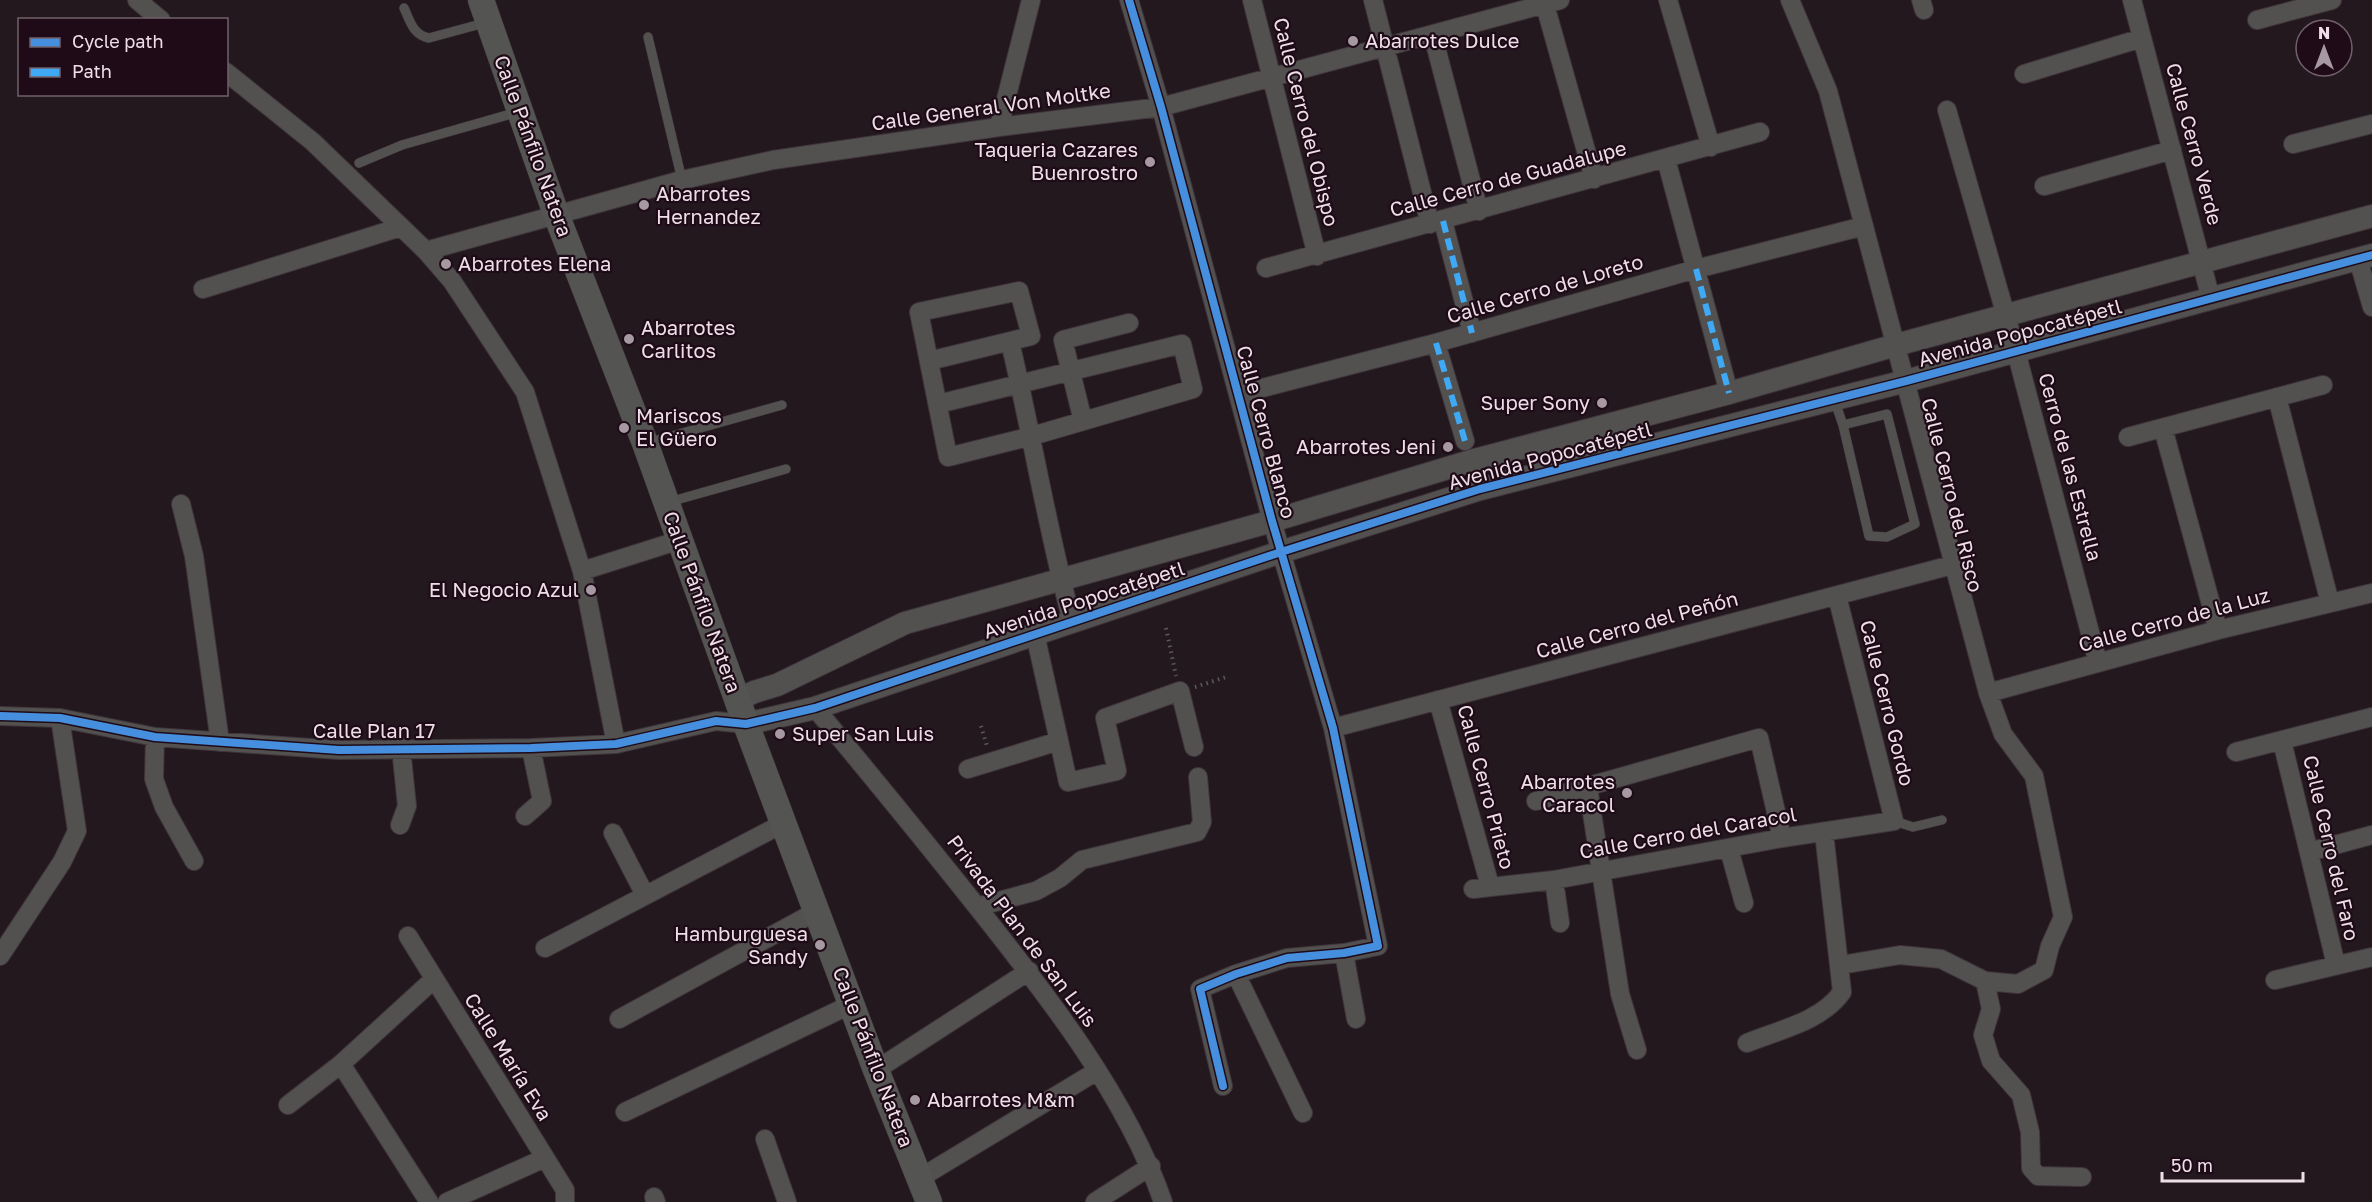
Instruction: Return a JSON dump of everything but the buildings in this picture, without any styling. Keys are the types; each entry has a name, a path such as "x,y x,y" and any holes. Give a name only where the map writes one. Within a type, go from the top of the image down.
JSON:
{"main road":[{"name":"Calle Pánfilo Natera","path":"485,11 556,214 645,443 746,724 876,1070 929,1202"}],"street":[{"path":"136,0 158,18"},
{"path":"999,127 1031,0"},
{"name":"Calle Cerro Blanco","path":"1129,0 1161,107 1272,521 1333,728 1378,946 1344,953"},
{"name":"Calle Cerro del Obispo","path":"1252,0 1317,256"},
{"path":"1372,0 1472,333"},
{"path":"1668,0 1711,147"},
{"name":"Calle Cerro del Risco","path":"1790,0 1828,91 1906,381 1952,565 1988,693 2002,734 2034,776 2063,917 2050,946 2044,970 2018,984 1985,981"},
{"name":"Calle Cerro Verde","path":"2132,0 2211,299"},
{"path":"2257,20 2332,0"},
{"path":"1552,2 1594,179"},
{"name":"Calle General Von Moltke","path":"426,251 682,180 772,160 999,127 1161,107 1384,46 1433,36 1552,2"},
{"path":"1433,36 1479,211"},
{"path":"2024,74 2142,38"},
{"path":"228,74 313,142 426,251 452,281 525,392 582,570 616,744"},
{"name":"Cerro de las Estrella","path":"1947,110 2016,351 2098,663"},
{"path":"2293,144 2372,124"},
{"name":"Calle Cerro de Guadalupe","path":"1266,268 1317,256 1760,132"},
{"path":"2044,186 2172,150"},
{"path":"1666,159 1729,393"},
{"name":"Avenida Popocatépetl","path":"738,700 777,685 904,623 1272,521 1471,461 1729,393 2201,261 2372,216"},
{"name":"Calle Cerro de Loreto","path":"1239,394 1436,343 1696,269 1864,226"},
{"path":"202,289 401,227"},
{"path":"2365,257 2372,307"},
{"name":"Avenida Popocatépetl","path":"746,724 815,708 1281,552 1480,489 1906,381 2365,257"},
{"path":"929,361 1031,336 1018,291 919,312 948,457 1032,436 1193,389 1182,344 938,404"},
{"path":"1083,421 1063,340 1129,323"},
{"path":"1010,342 1032,436 1061,581 1072,621"},
{"path":"1436,343 1465,441"},
{"path":"2128,438 2323,385"},
{"path":"2277,397 2330,603"},
{"path":"1606,425 1614,456"},
{"path":"2163,428 2218,630"},
{"path":"181,504 194,556 220,742"},
{"path":"582,570 680,540"},
{"name":"Calle Cerro del Peñón","path":"1333,728 1952,565"},
{"name":"Calle Cerro de la Luz","path":"1988,693 2218,630 2372,593"},
{"name":"Calle Cerro Gordo","path":"1837,596 1894,821"},
{"path":"1035,634 1068,782 1118,771 1105,718 1180,691 1194,747"},
{"path":"777,685 787,713"},
{"path":"716,721 738,700"},
{"name":"Calle Cerro Prieto","path":"1438,700 1482,887"},
{"name":"Privada Plan de San Luis","path":"815,708 933,849 1029,970 1097,1071 1151,1166 1163,1202"},
{"name":"Calle Plan 17","path":"0,716 60,718 155,736 339,750 531,748 616,744 716,721 746,724"},
{"path":"2236,752 2372,717"},
{"path":"0,956 62,862 77,831 60,718"},
{"path":"155,736 154,779 164,807 194,861"},
{"path":"1536,801 1759,738 1782,838"},
{"path":"968,769 1059,741"},
{"name":"Calle Cerro del Faro","path":"2282,741 2336,965"},
{"path":"400,825 407,806 401,748"},
{"path":"525,816 542,801 531,748"},
{"path":"977,907 1036,891 1060,878 1082,860 1197,832 1202,822 1197,777"},
{"path":"1588,787 1620,994 1637,1050"},
{"name":"Calle Cerro del Caracol","path":"1482,887 1554,880 1782,838 1894,821"},
{"path":"545,948 784,823"},
{"path":"613,833 645,896"},
{"path":"1747,1043 1820,1013 1834,1003 1842,992 1841,965 1824,833"},
{"path":"2309,852 2372,835"},
{"path":"1729,849 1744,903"},
{"path":"1554,880 1560,923"},
{"path":"619,1019 818,911"},
{"name":"Calle María Eva","path":"408,936 433,980 565,1190 565,1202"},
{"path":"1223,1086 1200,989 1236,974 1287,958 1344,953 1356,1019"},
{"path":"1841,965 1900,955 1941,959 1985,981 1991,1009 1983,1035 1991,1061 2021,1095 2030,1132 2031,1168 2038,1176 2082,1177"},
{"path":"2275,980 2372,957"},
{"path":"876,1070 1029,970"},
{"path":"1236,974 1303,1113"},
{"path":"288,1105 341,1064 433,980"},
{"path":"625,1112 852,1004"},
{"path":"341,1064 429,1202"},
{"path":"920,1178 1097,1071"},
{"path":"765,1139 787,1202"},
{"path":"447,1202 545,1158"},
{"path":"1095,1202 1151,1166"}],"lane":[{"path":"404,8 420,36 429,38 485,11"},
{"path":"648,37 682,180"},
{"path":"359,163 402,145 521,112"},
{"path":"1834,399 1843,425 1869,536 1887,537 1915,524 1887,414 1843,425"},
{"path":"645,443 782,405"},
{"path":"667,503 786,469"},
{"path":"1894,821 1913,827 1942,820"}],"path":[{"path":"1167,628 1180,691 1226,677"}],"marked path":[{"path":"1443,221 1472,333"},
{"path":"1696,269 1729,393"},
{"path":"1436,343 1465,441"}],"cycle path":[{"path":"1129,0 1161,107 1272,521 1333,728 1378,946 1344,953 1287,958 1236,974 1200,989 1223,1086"},
{"path":"0,716 60,718 155,737 339,750 531,748 616,744 716,721 746,724 815,708 1281,552 1480,489 1906,381 2372,255"}],"place":[{"name":"Abarrotes Dulce","path":"1353,41"},
{"name":"Taqueria Cazares Buenrostro","path":"1150,162"},
{"name":"Abarrotes Hernandez","path":"644,205"},
{"name":"Abarrotes Elena","path":"446,264"},
{"name":"Abarrotes Carlitos","path":"629,339"},
{"name":"Super Sony","path":"1602,403"},
{"name":"Mariscos El Güero","path":"624,428"},
{"name":"Abarrotes Jeni","path":"1448,447"},
{"name":"El Negocio Azul","path":"591,590"},
{"name":"Super San Luis","path":"780,734"},
{"name":"Abarrotes Caracol","path":"1627,793"},
{"name":"Hamburguesa Sandy","path":"820,945"},
{"name":"Abarrotes M&m","path":"915,1100"}]}
